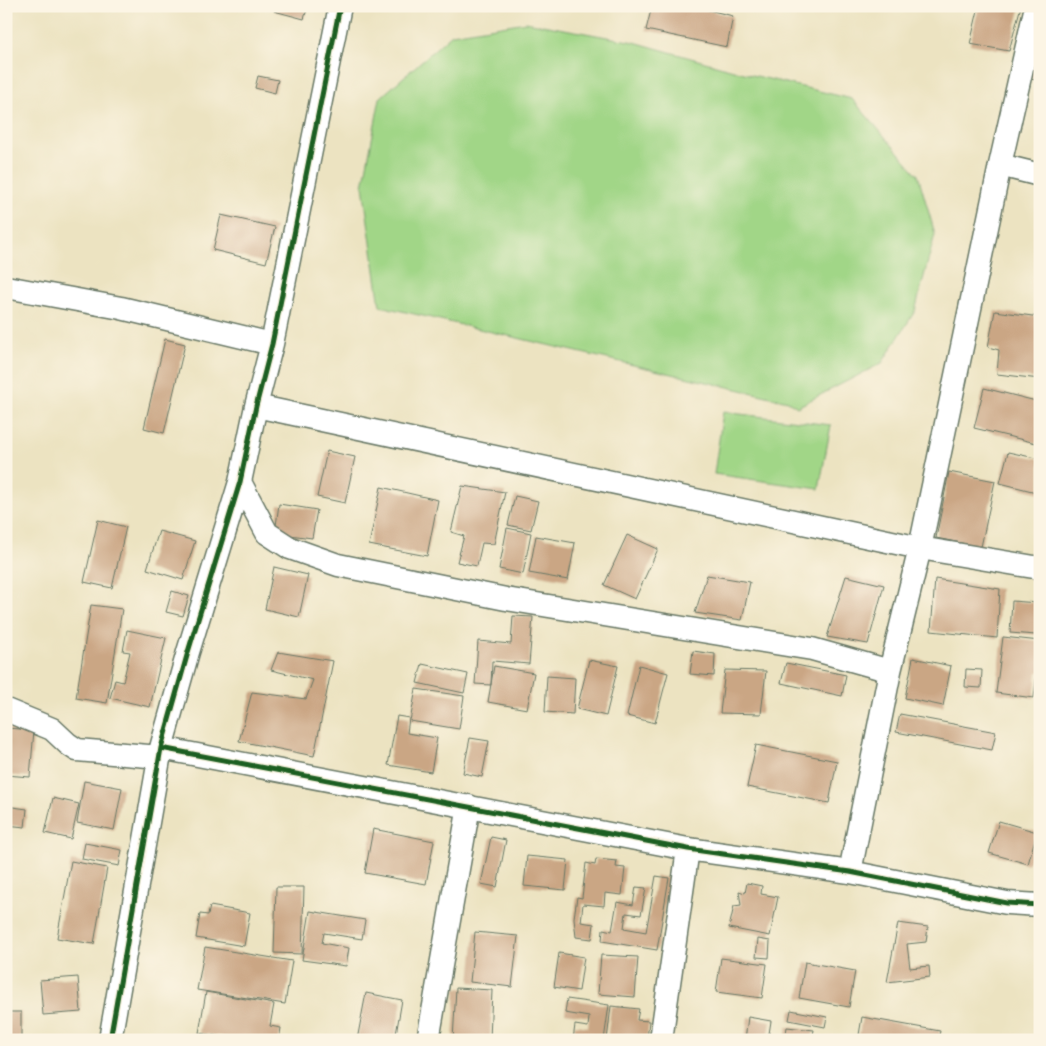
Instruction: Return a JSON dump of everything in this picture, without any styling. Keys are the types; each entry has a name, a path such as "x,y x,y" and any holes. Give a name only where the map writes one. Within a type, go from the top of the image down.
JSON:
{"street":[{"path":"110,1040 160,752 188,652 240,482 256,406 272,344 340,6"},
{"path":"850,872 890,671 920,548 1000,165 1036,6"},
{"path":"1000,165 1040,175"},
{"path":"6,287 122,308 272,344"},
{"path":"256,406 920,548 1040,568"},
{"path":"240,482 267,533 290,548 338,565 506,599 812,649 890,671"},
{"path":"6,710 52,729 77,750 160,752 469,806 688,849 850,872 1007,903 1040,905"},
{"path":"428,1040 469,806"},
{"path":"661,1040 688,849"}],"green space":[{"path":"526,22 634,42 744,73 852,99 918,175 935,234 915,311 882,363 797,407 788,401 380,306 363,186 380,98 452,34"},
{"path":"723,412 831,425 819,489 714,474"}],"building":[{"path":"276,6 308,6 304,19 274,11"},
{"path":"652,6 692,6 733,16 727,47 646,30"},
{"path":"979,6 1021,6 1009,51 970,44"},
{"path":"1040,11 1040,81 1026,78"},
{"path":"258,76 278,80 275,93 255,88"},
{"path":"221,215 275,227 266,263 213,250"},
{"path":"995,311 1040,317 1040,379 997,374 999,350 988,347"},
{"path":"165,339 185,344 164,433 144,428"},
{"path":"984,388 1040,402 1040,444 974,428"},
{"path":"327,451 355,457 345,503 317,497"},
{"path":"1008,452 1040,459 1040,493 1000,483"},
{"path":"949,472 995,481 981,547 936,538"},
{"path":"462,486 505,492 494,544 482,543 477,566 457,562 464,536 451,532"},
{"path":"381,487 438,500 427,556 369,545"},
{"path":"515,496 538,501 531,530 508,525"},
{"path":"279,504 317,510 312,538 275,533"},
{"path":"98,520 126,527 112,588 84,582"},
{"path":"507,528 531,533 523,574 499,569"},
{"path":"159,531 195,541 183,580 147,569"},
{"path":"627,535 658,549 635,599 604,585"},
{"path":"536,536 575,543 568,580 529,573"},
{"path":"274,567 308,575 299,617 265,609"},
{"path":"707,575 750,582 742,620 695,613"},
{"path":"846,576 884,585 868,644 827,637"},
{"path":"935,579 1000,589 997,638 931,631"},
{"path":"172,591 189,596 183,616 166,612"},
{"path":"1012,601 1038,603 1036,635 1010,633"},
{"path":"91,605 122,609 107,703 76,698"},
{"path":"513,616 533,617 529,664 492,661 491,685 475,684 478,641 511,644"},
{"path":"127,630 166,638 150,707 110,698 115,680 123,682 130,652 123,651"},
{"path":"1003,637 1040,641 1040,672 1037,672 1034,698 996,693"},
{"path":"693,651 715,654 714,676 690,674"},
{"path":"278,652 333,661 314,756 239,741 252,692 306,699 313,680 271,670"},
{"path":"913,658 951,666 943,706 905,698"},
{"path":"589,660 618,666 606,716 577,709"},
{"path":"786,663 846,675 842,696 781,683"},
{"path":"422,664 468,674 464,693 417,683"},
{"path":"639,665 668,673 655,723 627,716"},
{"path":"494,666 534,673 527,709 488,702"},
{"path":"966,669 982,670 981,688 965,687"},
{"path":"725,670 766,671 761,714 720,713"},
{"path":"547,676 575,678 573,714 545,712"},
{"path":"416,689 464,696 459,729 410,721"},
{"path":"900,714 996,732 992,750 896,732"},
{"path":"397,716 409,718 407,733 437,738 431,772 388,765"},
{"path":"6,728 34,730 30,777 6,775"},
{"path":"470,738 489,741 482,777 463,773"},
{"path":"756,745 837,761 829,803 747,787"},
{"path":"84,781 122,788 114,830 77,823"},
{"path":"53,798 79,804 71,839 45,833"},
{"path":"6,806 27,809 25,827 6,825"},
{"path":"999,821 1037,832 1028,864 989,853"},
{"path":"373,829 434,841 426,884 365,873"},
{"path":"491,837 506,840 497,887 481,884"},
{"path":"85,843 122,850 119,866 82,859"},
{"path":"527,856 568,860 565,890 524,886"},
{"path":"596,859 617,861 616,867 625,868 622,895 605,893 604,906 583,904 581,922 594,924 592,939 576,937 574,918 577,897 582,898 586,863 595,865"},
{"path":"71,861 107,868 94,944 57,938"},
{"path":"656,876 669,878 657,950 602,941 603,929 612,931 617,902 633,905 636,887 646,888 641,915 626,913 624,928 646,932"},
{"path":"747,883 762,886 761,894 778,897 770,936 729,928 734,906 741,905 739,891 745,893"},
{"path":"276,887 304,887 302,954 274,953"},
{"path":"210,906 250,913 244,946 196,938 200,914 208,915"},
{"path":"310,911 365,920 362,939 324,933 322,943 349,948 346,966 302,960"},
{"path":"898,923 928,927 926,942 907,944 910,968 929,966 930,977 887,982"},
{"path":"475,932 518,936 512,987 470,982"},
{"path":"758,939 770,941 769,958 756,957"},
{"path":"205,947 292,961 285,1004 197,990"},
{"path":"559,953 584,957 579,991 554,987"},
{"path":"601,955 638,957 635,997 598,994"},
{"path":"721,958 767,964 762,998 716,992"},
{"path":"805,962 855,971 849,1007 799,998"},
{"path":"78,977 81,1012 43,1015 40,980"},
{"path":"456,988 492,990 490,1040 453,1040"},
{"path":"206,992 274,1004 270,1026 281,1028 279,1040 241,1040 199,1033"},
{"path":"366,993 402,1000 395,1040 357,1040"},
{"path":"567,999 609,1005 604,1040 573,1040 575,1025 588,1027 589,1017 565,1013"},
{"path":"611,1006 639,1009 637,1020 649,1021 647,1040 607,1040"},
{"path":"791,1010 827,1017 825,1027 789,1020"},
{"path":"6,1012 21,1012 21,1040 6,1040"},
{"path":"748,1017 771,1021 768,1040 745,1040"},
{"path":"862,1017 940,1031 938,1040 885,1040 859,1035"},
{"path":"787,1027 814,1030 812,1040 785,1040"}],"cycle path":[{"path":"110,1040 161,748 240,482 256,406 272,344 340,6"},
{"path":"161,748 688,849 850,872 1007,903 1040,905"}]}
